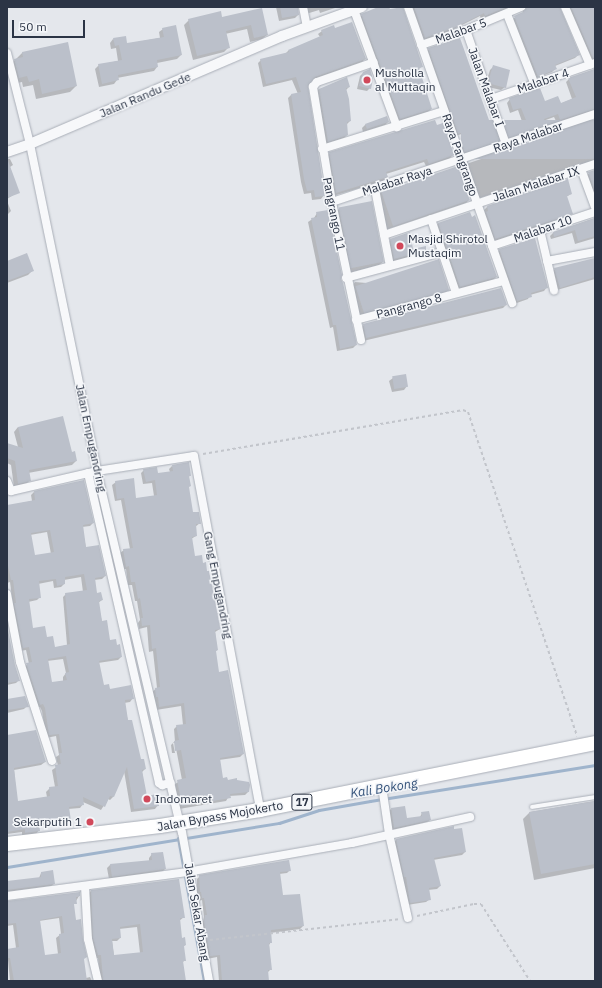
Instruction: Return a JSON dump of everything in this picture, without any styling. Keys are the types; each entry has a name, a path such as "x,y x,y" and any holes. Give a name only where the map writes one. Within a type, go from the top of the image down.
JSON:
{"highway":[{"name":"Jalan Bypass Mojokerto","path":"7,844 181,828 260,810 383,790 595,743"}],"street":[{"path":"303,7 307,27"},
{"name":"Raya Pangrango","path":"408,7 512,304"},
{"name":"Malabar 5","path":"421,45 466,30 522,7"},
{"path":"565,7 593,64"},
{"path":"358,8 374,62 398,127"},
{"name":"Jalan Randu Gede","path":"7,152 26,146 282,36 358,8"},
{"path":"507,14 535,85"},
{"name":"Jalan Malabar I","path":"466,30 506,144"},
{"name":"Jalan Empugandring","path":"7,52 92,473 132,650 155,736"},
{"name":"Pangrango 11","path":"346,278 322,149 314,87 317,82 374,62"},
{"name":"Malabar 4","path":"490,99 535,85 593,64"},
{"path":"322,149 444,112"},
{"name":"Raya Malabar","path":"462,160 595,114"},
{"name":"Malabar Raya","path":"332,202 462,160"},
{"name":"Jalan Malabar IX","path":"384,235 595,164"},
{"path":"581,169 595,207"},
{"path":"375,189 390,266"},
{"name":"Malabar 10","path":"492,246 595,212"},
{"path":"431,219 456,293"},
{"path":"540,230 554,290"},
{"path":"361,340 346,278 442,252"},
{"path":"547,261 595,252"},
{"name":"Pangrango 8","path":"356,320 504,281"},
{"path":"7,481 9,491 92,473 194,456"},
{"name":"Gang Empugandring","path":"194,456 260,810"},
{"path":"7,594 20,662 52,761"},
{"path":"155,736 167,784 181,828"},
{"path":"155,736 159,783 167,784"},
{"path":"383,790 390,834 408,918"},
{"path":"7,896 186,872 352,843 470,817"},
{"name":"Jalan Sekar Abang","path":"181,828 184,842 186,872 202,941 209,981"},
{"path":"85,886 89,944 98,981"}],"lane":[{"path":"532,807 595,797"}],"path":[{"path":"194,456 464,410 468,412 580,746"},
{"path":"202,941 408,918 480,904 530,981"}],"building":[{"path":"280,7 298,7 299,15 282,18"},
{"path":"378,7 389,7 390,9 403,7 423,67 419,68 432,109 400,119 361,14"},
{"path":"414,7 507,7 485,16 484,13 456,27 425,38"},
{"path":"526,7 560,7 580,55 555,65 557,69 538,77 514,16 523,12"},
{"path":"571,7 595,7 595,58 593,58"},
{"path":"262,8 268,35 254,38 251,25 226,31 230,48 197,56 188,19 221,11 222,17"},
{"path":"352,22 366,59 315,77 308,86 325,196 315,197 314,190 307,191 304,179 291,94 301,92 296,77 266,84 260,59 289,52 288,50 323,35 321,30 334,25 335,28"},
{"path":"176,25 182,55 157,60 158,67 118,75 119,80 102,84 98,64 122,60 119,45 115,46 113,38 126,36 127,43 164,37 162,28"},
{"path":"460,38 498,141 475,148 469,130 458,134 428,48"},
{"path":"68,42 77,86 42,94 39,79 29,82 27,76 19,78 14,59 23,57 22,52"},
{"path":"493,65 510,70 506,88 491,84 489,79"},
{"name":"Musholla al Muttaqin","path":"370,69 373,79 371,89 359,86 363,72"},
{"path":"595,69 595,109 560,120 558,114 544,119 546,125 530,130 521,108 513,110 509,98 540,88 545,101 558,96 561,103 576,97 568,78"},
{"path":"347,77 350,87 346,88 349,99 351,121 347,122 348,135 328,142 319,89"},
{"path":"387,116 389,122 367,129 365,124"},
{"path":"435,120 437,125 443,123 454,155 429,164 427,159 386,172 388,177 336,193 329,152"},
{"path":"461,120 595,120 595,159 461,159"},
{"path":"7,158 20,193 7,198"},
{"path":"458,166 470,200 393,226 381,192"},
{"path":"595,170 595,191 588,172"},
{"path":"568,179 572,194 567,196 573,214 495,239 486,212 488,211 487,206"},
{"path":"372,201 384,262 350,268 339,207"},
{"path":"328,210 342,275 341,279 357,345 340,349 336,325 333,325 311,218 317,217 316,212"},
{"path":"470,212 472,217 475,215 497,277 460,287 438,223"},
{"path":"595,218 595,236 578,241 575,230 554,237 553,232"},
{"name":"Masjid Shirotol Mustaqim","path":"410,232 413,249 426,246 426,251 394,259 390,239"},
{"path":"535,238 548,288 531,293 532,297 517,301 499,249"},
{"path":"27,253 34,271 7,281 7,261"},
{"path":"595,258 595,277 560,288 554,268"},
{"path":"439,259 449,290 366,318 355,286"},
{"path":"501,288 507,305 366,338 363,324"},
{"path":"406,374 408,387 394,389 392,376"},
{"path":"63,416 72,452 75,451 77,461 29,470 31,481 18,484 15,461 7,458 7,443 23,448 18,427"},
{"path":"189,462 191,486 189,487 193,512 199,512 201,524 196,524 197,536 192,537 195,556 202,555 203,563 206,562 207,571 209,571 221,629 215,630 219,672 228,670 244,754 220,758 223,778 227,777 228,780 237,778 237,780 249,782 250,785 249,792 230,794 231,798 182,806 177,780 186,778 181,750 175,751 174,741 179,740 176,725 186,724 184,703 159,707 155,688 160,687 156,648 152,649 150,625 142,626 141,618 143,618 140,598 138,599 135,582 131,582 129,566 126,567 123,549 133,548 124,498 117,499 115,481 134,478 136,498 157,495 155,480 146,482 143,469 157,467 158,473 173,471 172,465"},
{"path":"84,480 94,523 83,525 86,547 99,545 106,576 95,578 97,593 101,592 103,600 99,601 102,621 107,620 110,640 116,639 117,645 120,644 122,657 99,661 104,685 109,684 110,689 131,685 134,699 125,700 128,720 132,720 141,759 144,759 146,769 142,770 147,796 157,794 159,806 134,809 127,767 114,797 110,796 105,807 83,797 84,805 69,807 71,821 57,824 56,821 39,823 40,831 25,833 25,829 7,832 7,735 36,730 46,762 14,768 18,801 50,796 49,787 58,786 55,765 61,764 59,753 62,753 59,734 49,735 45,708 43,704 40,705 26,663 32,662 29,647 23,648 14,603 16,603 13,580 11,580 7,561 7,505 35,500 34,491","holes":["50,530 54,552 35,555 31,533","84,574 87,590 65,593 70,644 55,647 53,636 47,637 45,626 33,628 29,599 41,598 39,581 56,579 57,586 65,584 65,577","66,656 69,672 65,673 67,680 52,682 48,659"]},
{"path":"7,625 15,665 20,681 7,683"},
{"path":"25,696 29,707 7,710 7,699"},
{"path":"595,801 595,864 541,874 529,812"},
{"path":"405,806 407,818 422,816 421,812 429,811 431,820 394,828 391,808"},
{"path":"454,826 454,829 462,828 466,852 434,858 441,886 429,888 431,900 410,903 406,877 404,877 396,839"},
{"path":"163,852 166,869 112,877 110,864 152,860 151,853"},
{"path":"289,860 291,871 280,872 283,895 300,894 304,926 271,930 272,943 269,943 272,970 268,970 269,981 222,981 220,955 210,956 204,922 205,915 207,915 204,898 202,898 200,892 199,875"},
{"path":"53,870 55,884 7,890 7,881 41,877 41,872"},
{"path":"179,879 185,918 180,918 182,938 185,937 186,945 184,946 186,961 183,961 186,981 103,981 101,955 98,955 93,938 91,890","holes":["140,924 143,952 114,955 112,939 121,938 120,927"]},
{"path":"80,892 80,896 76,897 77,904 74,904 76,920 81,919 87,957 84,959 87,981 14,981 10,958 7,958 7,949 19,947 16,923 7,924 7,901","holes":["62,916 64,933 59,934 61,953 45,955 40,920"]}],"waterway":[{"name":"Kali Bokong","path":"7,867 279,823 319,810 595,765"},
{"path":"178,838 204,981"}],"place":[{"name":"Musholla al Muttaqin","path":"367,80"},
{"name":"Masjid Shirotol Mustaqim","path":"400,246"},
{"name":"Indomaret","path":"147,799"},
{"name":"Sekarputih 1","path":"90,822"}]}
